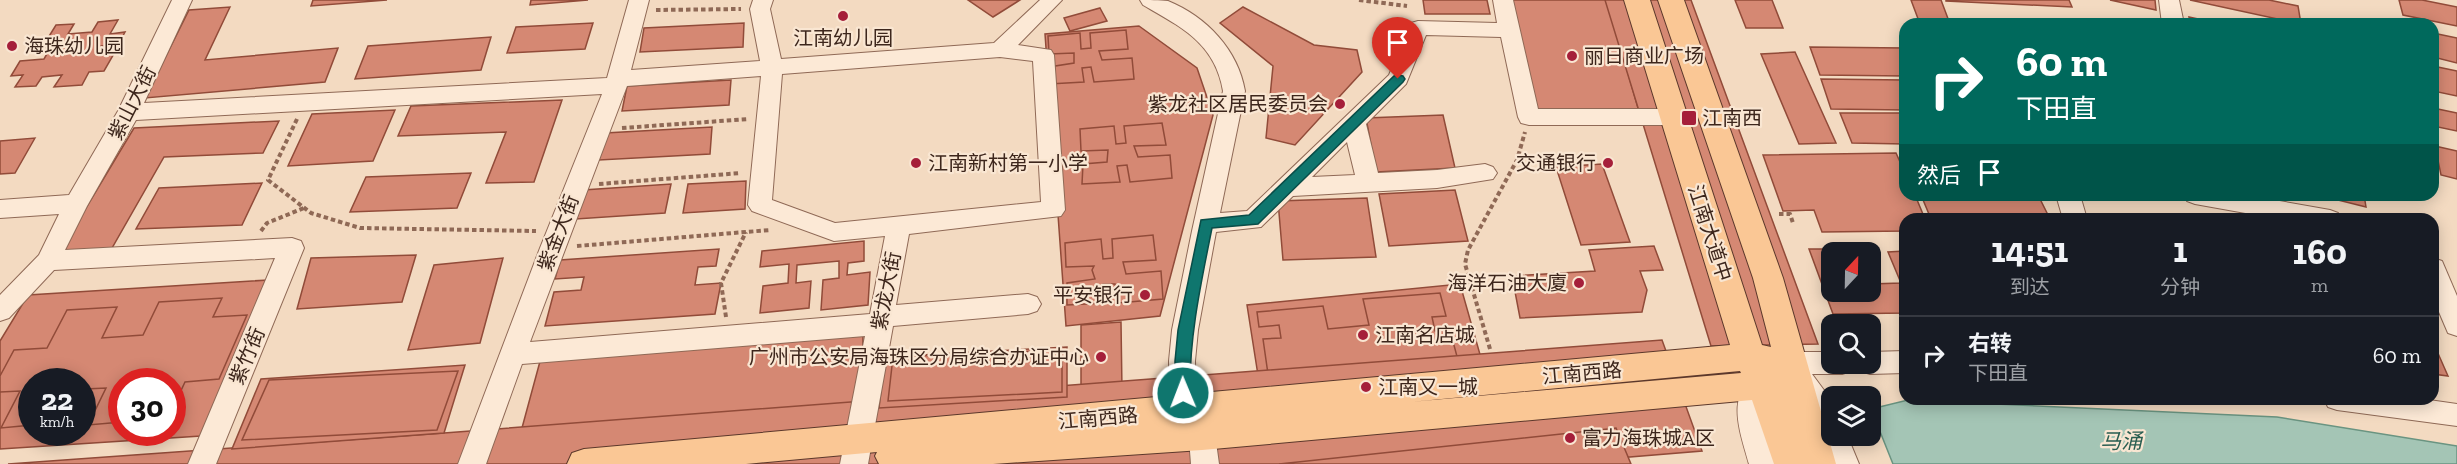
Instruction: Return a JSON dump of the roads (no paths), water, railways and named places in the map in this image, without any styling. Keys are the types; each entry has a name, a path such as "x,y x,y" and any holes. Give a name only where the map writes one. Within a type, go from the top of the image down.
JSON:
{"main road":[{"name":"江南大道中","path":"1637,0 1672,117 1725,279 1791,464"},
{"name":"江南大道中","path":"1671,0 1768,278 1820,464"},
{"path":"1725,279 1768,278"},
{"path":"584,464 856,454 1197,436 1756,371 1790,363"},
{"path":"807,464 856,454"}],"street":[{"name":"紫山大街","path":"0,311 48,261 76,204 129,112 183,0"},
{"path":"1000,50 1052,0"},
{"path":"1150,0 1205,35 1224,57 1233,76 1234,91 1185,330 1182,361 1197,436"},
{"path":"1503,0 1529,117 1672,117"},
{"path":"2169,0 2172,18"},
{"path":"129,112 617,82 772,69 1000,50 1043,55 1053,210 834,232 760,205 772,69 761,4"},
{"name":"紫金大街","path":"472,464 555,240 617,82 637,5"},
{"path":"1206,223 1253,220 1398,79 1418,28 1509,30"},
{"path":"1354,122 1368,182"},
{"path":"1287,187 1437,179 1485,173"},
{"path":"2229,201 2296,213"},
{"path":"0,209 76,204"},
{"name":"紫龙大街","path":"856,454 899,225"},
{"name":"紫竹街","path":"48,261 292,248 202,464"},
{"path":"2439,282 2457,326"},
{"path":"512,354 730,336 1028,304"},
{"path":"1881,363 1899,362"},
{"path":"1790,363 1821,363"},
{"path":"1790,363 1821,408"},
{"path":"1756,371 1750,403 1751,420 1763,464"},
{"path":"2382,405 2457,415"},
{"path":"1838,446 1845,464"}],"water":[{"name":"马涌","path":"1899,402 1899,405 2017,405 2277,417 2457,446 2457,464 1893,464 1881,434 1881,407"}],"tunnel":[{"path":"1566,387 1696,377"}],"place":[{"name":"江南幼儿园","path":"843,16"},
{"name":"海珠幼儿园","path":"12,46"},
{"name":"丽日商业广场","path":"1572,56"},
{"name":"紫龙社区居民委员会","path":"1340,104"},
{"name":"江南西","path":"1689,118"},
{"name":"江南新村第一小学","path":"916,163"},
{"name":"交通银行","path":"1608,163"},
{"name":"海洋石油大廈","path":"1579,283"},
{"name":"平安银行","path":"1145,295"},
{"name":"江南名店城","path":"1363,335"},
{"name":"广州市公安局海珠区分局综合办证中心","path":"1101,357"},
{"name":"江南又一城","path":"1366,387"},
{"name":"富力海珠城A区","path":"1570,438"}]}
